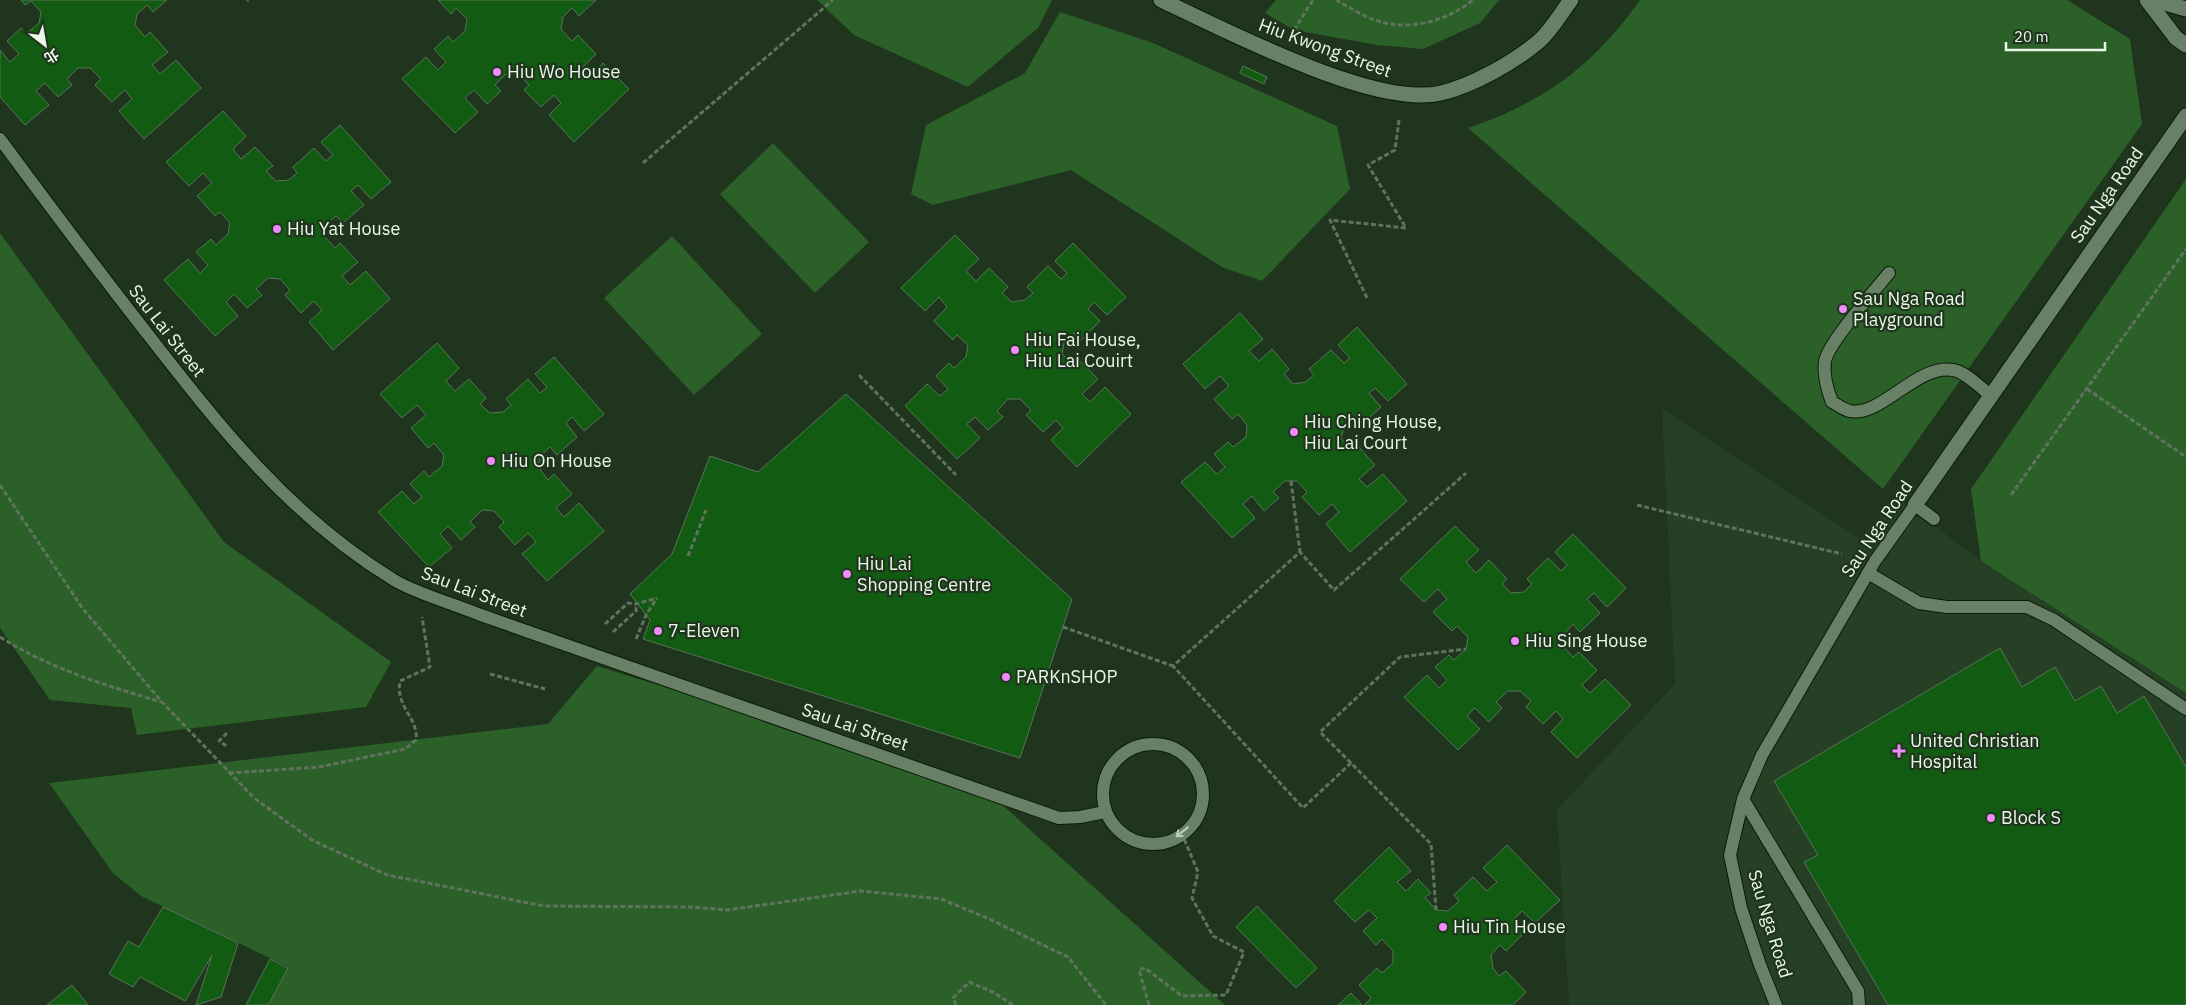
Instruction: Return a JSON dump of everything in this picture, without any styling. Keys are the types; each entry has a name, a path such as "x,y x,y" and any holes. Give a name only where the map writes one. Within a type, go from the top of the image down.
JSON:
{"main road":[{"name":"Hiu Kwong Street","path":"1160,0 1278,54 1340,78 1395,93 1419,96 1442,93 1507,63 1539,41 1571,0"},
{"path":"2147,0 2176,38 2186,45"},
{"path":"2155,0 2186,9"},
{"name":"Sau Nga Road","path":"1915,506 2186,116"}],"lane":[{"name":"Sau Lai Street","path":"0,138 61,222 188,386 256,468 310,520 395,581 478,614 1060,818 1080,817 1105,812"},
{"path":"1889,272 1844,329 1825,360 1826,385 1832,402 1850,412 1870,408 1928,373 1945,370 1954,370 1991,396"},
{"path":"1915,506 1934,519"},
{"name":"Sau Nga Road","path":"1776,1005 1741,908 1730,855 1743,799 1762,756 1868,573 1915,506"},
{"path":"1868,573 1920,603 1947,607 2027,607 2054,620 2186,708"},
{"path":"1158,744 1174,749 1188,759 1198,773 1203,790 1201,807 1194,823 1182,834 1169,841 1154,844 1138,842 1124,835 1113,825 1105,812 1104,780 1112,765 1124,753 1140,746 1158,744"},
{"path":"1743,799 1858,991 1859,1005"}],"path":[{"path":"643,163 833,0"},
{"path":"1294,30 1313,0"},
{"path":"1336,0 1378,21 1406,24 1432,22 1460,11 1473,0"},
{"path":"1367,298 1330,220 1406,228 1368,165 1395,150 1399,120"},
{"path":"2011,495 2186,249"},
{"path":"859,375 956,475"},
{"path":"2087,389 2186,457"},
{"path":"1292,481 1300,552 1334,590 1466,473"},
{"path":"0,485 83,609 162,702 254,798 312,840 387,875 544,906 692,907 727,910 861,891 941,899 987,918 1068,957 1106,1005"},
{"path":"1636,505 1842,554"},
{"path":"688,556 706,510"},
{"path":"1173,666 1300,552"},
{"path":"229,773 319,767 405,749 416,740 418,730 403,708 398,691 400,681 430,667 417,590"},
{"path":"605,624 628,603 636,604 657,598 646,615 636,639"},
{"path":"613,632 636,611 636,604"},
{"path":"1063,627 1173,666 1303,808 1351,763"},
{"path":"0,637 20,649 78,677 162,702"},
{"path":"1436,910 1431,844 1320,732 1400,658 1466,649"},
{"path":"490,674 545,689"},
{"path":"227,733 219,740 228,747"},
{"path":"1149,1005 1139,970 1145,968 1182,996 1226,995 1244,952 1213,936 1192,898 1198,872 1182,834"},
{"path":"956,1005 953,998 969,982 994,992 1013,1005"}],"shaded area":[{"name":"United Christian Hospital","path":"1662,409 1860,539 1896,497 1981,561 2186,693 2186,1005 1569,1005 1557,810 1675,684"}],"green space":[{"path":"817,0 1052,0 1038,28 968,87 854,35"},
{"path":"1276,0 1499,0 1480,23 1423,49 1377,45 1294,30 1265,13"},
{"name":"Sau Nga Road Playground","path":"1640,0 2067,0 2130,39 2142,124 1883,489 1468,128 1520,107 1565,79 1604,44"},
{"path":"1060,12 1153,43 1337,126 1350,189 1262,281 1222,267 1071,170 933,205 911,194 926,125 1025,73"},
{"path":"773,143 869,242 815,293 720,194"},
{"path":"2186,179 2186,693 1981,561 1971,489"},
{"path":"0,233 224,542 391,662 366,707 137,735 131,708 50,700 0,628"},
{"path":"672,236 762,334 694,395 604,298"},
{"path":"597,666 980,785 1225,1005 266,1005 288,967 141,896 113,873 49,783 548,724"}],"building":[{"path":"21,0 167,0 153,12 147,5 137,14 135,25 145,37 150,32 168,52 152,65 160,74 176,60 201,88 144,139 119,111 132,99 125,90 112,102 95,85 101,79 90,68 78,68 67,79 72,85 58,97 45,83 36,91 49,105 25,125 0,97 0,50 10,62 19,54 7,41 21,28 26,34 39,23 41,12 31,1 25,5"},
{"name":"Hiu Wo House","path":"438,0 596,0 579,16 572,8 563,17 561,29 572,41 578,35 596,54 581,69 589,77 603,63 629,89 574,142 549,115 561,103 554,95 541,107 524,90 529,85 518,74 506,74 495,85 501,91 487,104 474,90 465,98 478,112 455,133 402,79 426,57 438,70 446,62 434,49 448,36 453,42 465,31 467,19 456,8 451,14"},
{"path":"1243,66 1267,77 1264,84 1240,73"},
{"name":"Hiu Yat House","path":"223,111 246,136 233,149 241,159 255,147 273,166 266,171 276,181 289,180 297,173 293,167 314,148 326,161 333,155 321,142 340,125 391,182 371,199 358,185 351,191 364,205 343,223 336,216 327,224 324,236 335,248 340,243 358,262 342,276 350,285 366,271 390,299 333,350 309,322 322,310 314,301 301,313 285,295 290,290 280,279 268,278 256,289 262,295 247,308 234,294 226,302 238,316 215,336 164,280 188,259 200,273 208,265 196,252 211,239 216,245 228,234 230,223 220,212 215,216 197,196 212,183 203,173 189,186 166,162"},
{"name":"Hiu Fai House, Hiu Lai Couirt","path":"955,235 979,259 966,271 976,281 989,268 1008,287 1002,293 1012,302 1025,300 1033,293 1027,287 1048,266 1061,279 1067,273 1055,261 1073,243 1126,297 1107,315 1094,302 1088,309 1100,321 1080,341 1074,333 1064,343 1062,354 1074,366 1079,360 1098,379 1082,394 1090,402 1105,387 1131,414 1077,467 1051,440 1063,428 1056,420 1043,432 1026,415 1031,410 1020,399 1008,399 997,411 1003,417 988,430 975,417 967,424 980,438 957,459 905,406 927,384 940,396 948,389 936,376 949,363 954,368 966,357 968,345 957,335 953,340 934,321 947,307 939,297 925,311 901,288"},
{"name":"Hiu Ching House, Hiu Lai Court","path":"1240,313 1263,339 1249,351 1259,361 1272,349 1289,369 1284,374 1293,384 1306,382 1314,375 1309,369 1331,350 1344,363 1350,358 1338,345 1357,327 1407,384 1388,401 1375,388 1369,393 1381,407 1360,426 1353,418 1344,427 1341,438 1352,451 1357,445 1375,465 1359,479 1367,487 1383,474 1407,501 1350,552 1326,524 1339,512 1332,504 1319,515 1302,497 1307,492 1297,481 1285,481 1273,492 1279,498 1264,511 1252,496 1243,504 1255,518 1232,538 1181,482 1205,462 1217,474 1225,467 1214,454 1228,442 1233,447 1246,437 1247,425 1238,414 1232,419 1214,399 1229,386 1220,376 1205,389 1183,364"},
{"name":"Hiu On House","path":"437,343 459,368 446,381 455,391 469,379 486,398 480,404 490,413 503,412 511,405 506,399 528,379 540,393 547,387 535,374 554,357 604,414 584,431 572,417 566,423 577,437 557,455 550,447 541,456 538,467 548,480 554,474 572,494 556,508 564,517 579,503 604,531 547,581 522,554 536,542 528,533 515,545 499,527 504,522 494,511 482,510 470,522 475,527 461,540 448,526 440,534 452,548 429,567 378,512 402,491 414,504 422,497 410,484 424,471 429,477 442,466 444,455 434,443 428,448 411,428 426,415 417,405 402,418 380,394"},
{"name":"Hiu Lai Shopping Centre","path":"846,394 1072,599 1020,758 643,639 650,620 630,594 672,554 710,456 758,472"},
{"name":"Hiu Sing House","path":"1455,526 1479,550 1466,562 1476,573 1489,560 1507,579 1502,584 1511,593 1524,592 1532,584 1527,579 1548,558 1561,571 1567,565 1555,552 1573,534 1626,588 1607,607 1594,593 1587,599 1600,613 1580,632 1573,624 1564,634 1562,645 1573,657 1579,652 1597,670 1582,685 1590,693 1605,679 1631,705 1577,758 1551,732 1563,719 1556,711 1543,724 1526,707 1531,701 1520,691 1508,691 1496,702 1502,708 1489,722 1475,708 1467,716 1480,729 1458,750 1404,697 1427,675 1439,688 1447,680 1435,667 1449,655 1454,660 1466,649 1468,637 1457,626 1452,631 1433,612 1447,599 1438,589 1424,602 1400,579"},
{"name":"Block S","path":"2000,648 2022,687 2055,667 2075,701 2101,686 2117,713 2144,696 2186,767 2186,1005 1888,1005 1804,862 1818,855 1774,781"},
{"name":"Hiu Tin House","path":"1507,845 1560,900 1535,923 1522,911 1513,920 1525,932 1506,951 1500,945 1491,955 1493,968 1499,976 1506,971 1526,992 1513,1005 1364,1005 1371,998 1359,985 1377,968 1382,973 1393,963 1393,951 1382,939 1376,945 1363,931 1377,918 1369,910 1355,922 1334,901 1389,847 1411,871 1397,882 1406,891 1418,879 1431,893 1425,897 1436,910 1448,911 1459,901 1454,895 1473,877 1487,891 1497,882 1483,868"},
{"path":"1257,906 1317,968 1296,988 1236,927"},
{"path":"163,907 238,943 221,997 196,1005 212,955 185,1001 140,977 133,987 109,974 128,941 139,947"},
{"path":"270,959 288,968 270,1002 266,1005 246,1005"},
{"path":"72,985 88,1005 47,1005"},
{"path":"1351,993 1362,1005 1338,1005"}],"place":[{"name":"Hiu Wo House","path":"497,72"},
{"name":"Hiu Yat House","path":"277,229"},
{"name":"Sau Nga Road Playground","path":"1843,309"},
{"name":"Hiu Fai House, Hiu Lai Couirt","path":"1015,350"},
{"name":"Hiu Ching House, Hiu Lai Court","path":"1294,432"},
{"name":"Hiu On House","path":"491,461"},
{"name":"Hiu Lai Shopping Centre","path":"847,574"},
{"name":"7-Eleven","path":"658,631"},
{"name":"Hiu Sing House","path":"1515,641"},
{"name":"PARKnSHOP","path":"1006,677"},
{"name":"United Christian Hospital","path":"1899,751"},
{"name":"Block S","path":"1991,818"},
{"name":"Hiu Tin House","path":"1443,927"}]}
